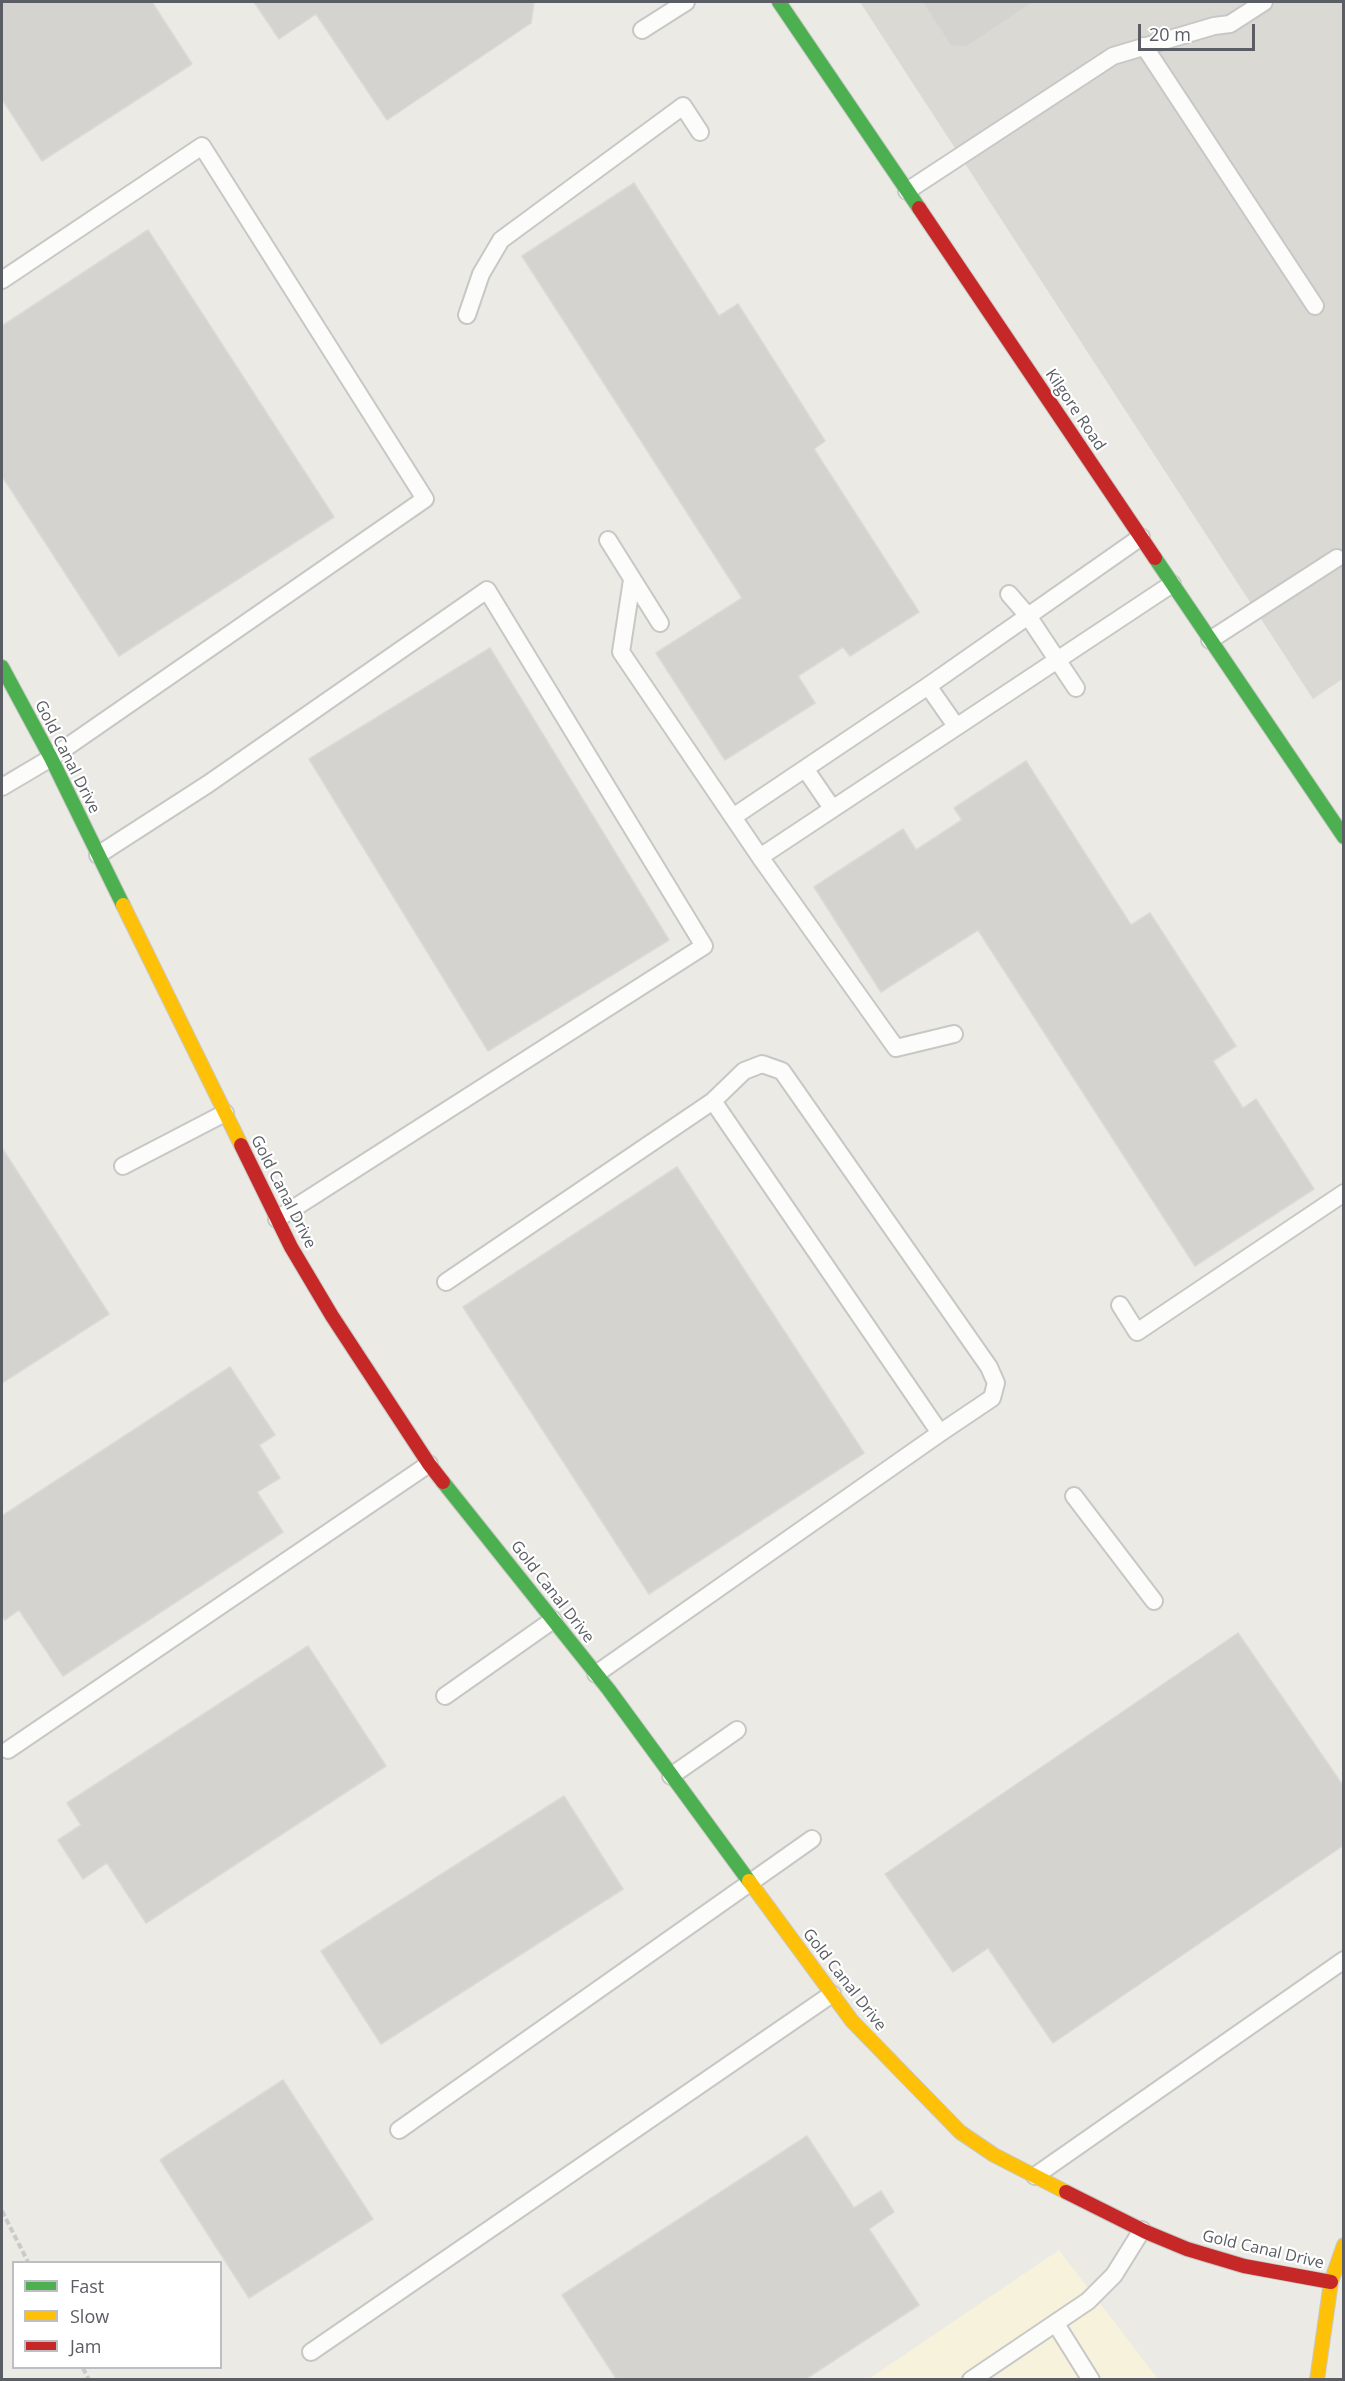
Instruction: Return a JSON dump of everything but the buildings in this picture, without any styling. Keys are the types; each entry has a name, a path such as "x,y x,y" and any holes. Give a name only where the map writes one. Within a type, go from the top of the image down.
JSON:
{"street":[{"name":"Kilgore Road","path":"779,2 1210,640 1340,826"},
{"name":"Gold Canal Drive","path":"2,667 51,758 278,1219 332,1316 429,1464 596,1674 832,1994 883,2055 960,2132 994,2155 1142,2230 1187,2249 1244,2266 1331,2282"},
{"path":"1317,2379 1331,2282 1344,2245"}],"lane":[{"path":"642,30 686,2"},
{"path":"907,191 1113,56 1214,26 1230,24 1264,2"},
{"path":"1144,46 1315,306"},
{"path":"467,315 481,274 501,240 683,106 700,132"},
{"path":"2,280 202,146 425,499 51,758 2,787"},
{"path":"733,817 806,770 1141,537"},
{"path":"608,540 660,623"},
{"path":"1210,640 1337,558"},
{"path":"632,580 621,652 760,857 896,1048 954,1034"},
{"path":"760,857 1173,584"},
{"path":"98,855 208,784 487,590 704,946 278,1219"},
{"path":"1009,594 1028,616 1076,688"},
{"path":"928,686 956,726"},
{"path":"806,770 832,808"},
{"path":"446,1282 713,1101 744,1071 762,1064 782,1071 989,1367 996,1383 992,1398 596,1674"},
{"path":"713,1101 940,1433"},
{"path":"123,1166 225,1113"},
{"path":"1120,1305 1137,1332 1344,1193"},
{"path":"8,1750 429,1464"},
{"path":"1074,1496 1154,1601"},
{"path":"446,1696 553,1620"},
{"path":"671,1776 737,1730"},
{"path":"399,2130 812,1839"},
{"path":"1035,2176 1344,1960"},
{"path":"311,2352 832,1994"},
{"path":"971,2379 1088,2301 1113,2275 1142,2230"},
{"path":"1056,2324 1091,2379"}],"path":[{"path":"2,2211 27,2261"}],"shaded area":[{"path":"860,2 1343,2 1344,678 1313,699"},
{"path":"1059,2250 1158,2379 867,2380"}],"traffic: fast":[{"path":"779,2 919,208"},
{"path":"1155,558 1344,837"},
{"path":"2,667 51,758 123,905"},
{"path":"443,1482 609,1690 749,1881"}],"traffic: slow":[{"path":"123,905 241,1145"},
{"path":"749,1881 852,2021 960,2132 994,2155 1066,2192"},
{"path":"1317,2380 1331,2282 1344,2245"}],"traffic: jam":[{"path":"919,208 1155,558"},
{"path":"241,1145 291,1247 332,1316 443,1482"},
{"path":"1066,2192 1146,2232 1187,2249 1244,2266 1331,2282"}]}
